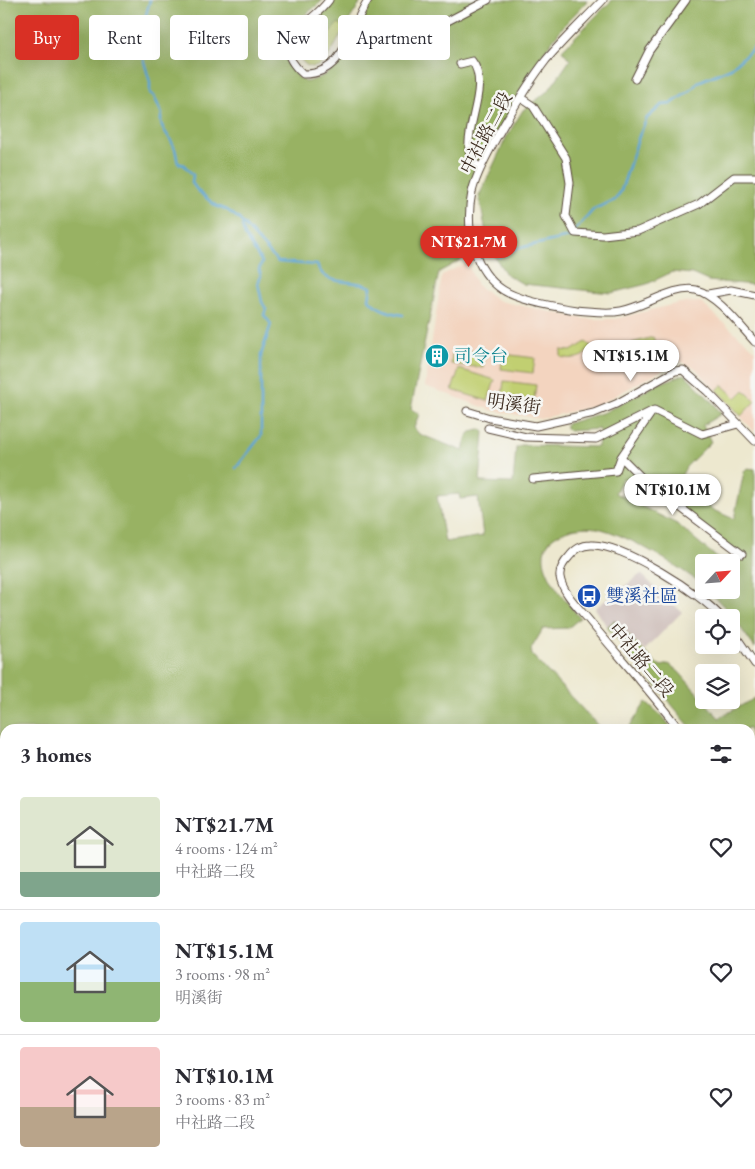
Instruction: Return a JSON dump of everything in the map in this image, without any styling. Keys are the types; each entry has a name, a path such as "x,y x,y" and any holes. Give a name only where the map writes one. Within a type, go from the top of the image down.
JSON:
{"street":[{"path":"329,0 294,32 288,43 293,66 302,74 316,75 333,64 368,0"},
{"path":"450,20 488,0"},
{"name":"中社路二段","path":"603,0 546,61 521,98 482,168 473,190 470,206 474,248 479,264 492,281 518,297 573,309 601,312 621,311 681,290 695,289 708,294 731,290 755,295"},
{"path":"635,79 650,51 686,0"},
{"path":"460,64 472,61 479,69 481,80 472,120 469,153 475,165 482,168"},
{"path":"521,98 533,106 566,158 570,182 566,216 575,233 603,235 638,231 699,204 734,177 755,177"},
{"path":"708,294 755,342"},
{"name":"明溪街","path":"468,411 490,418 536,426 594,413 616,404 675,371 683,370 701,385 755,441"},
{"path":"654,410 702,434 738,424"},
{"path":"488,428 526,437 596,439 654,410"},
{"path":"533,479 616,471 621,458 654,410"},
{"path":"621,458 644,480 742,554"},
{"name":"中社路二段","path":"676,724 579,608 564,586 560,577 560,570 564,561 573,552 582,547 591,545 606,546 620,550 668,576 696,595 712,609"},
{"path":"740,642 755,664"}],"shaded area":[{"path":"467,263 477,285 499,301 585,319 615,319 679,303 700,302 755,350 755,432 695,368 679,361 598,405 540,419 491,410 425,386 442,275"},
{"path":"641,574 682,612 645,650 614,621 607,627 595,608"}],"green space":[{"path":"0,0 323,0 305,15 258,15 258,60 286,60 294,73 306,82 320,77 331,70 341,60 450,60 450,15 366,15 374,0 588,0 565,24 538,60 521,89 471,187 472,254 439,272 411,409 419,414 414,428 419,434 463,451 466,439 470,433 481,429 484,432 480,482 513,483 516,448 521,445 598,447 600,429 569,431 566,428 566,424 605,412 658,384 685,374 715,405 721,414 703,425 711,442 686,467 677,484 713,510 734,519 744,472 747,468 755,469 755,648 740,627 740,609 726,609 717,599 740,599 740,554 734,554 693,520 623,478 615,493 677,524 713,554 695,554 695,580 653,552 609,531 581,527 557,535 548,544 544,554 545,565 557,588 580,618 568,628 543,629 531,649 532,655 596,724 0,724","holes":["459,494 460,499 478,497 483,536 445,542 437,496"]},
{"path":"335,0 362,0 353,15 338,15 338,23 328,34 328,15 320,15"},
{"path":"612,0 755,0 755,285 708,281 692,274 672,272 647,284 611,293 523,284 506,274 489,248 479,196 507,136 523,110 549,90 570,60 562,50"},
{"path":"338,22 338,40 328,56 328,34"},
{"path":"302,60 325,60 312,67 307,66"},
{"path":"653,337 657,348 644,364 635,357 632,343"},
{"path":"586,342 591,346 582,356 578,358 561,357 561,350 571,351"},
{"path":"453,349 485,353 483,368 451,364"},
{"path":"503,354 535,358 533,373 501,369"},
{"path":"459,369 495,380 488,401 452,390"},
{"path":"504,381 536,385 534,400 502,396"},
{"path":"722,385 736,398 744,390 755,401 741,416 717,390"},
{"path":"614,620 655,663 662,666 669,664 679,672 695,690 695,709 711,709 719,718 735,709 740,709 740,706 755,698 755,724 688,724 607,627"},
{"path":"646,702 668,724 631,724"}],"waterway":[{"path":"150,0 140,37 142,55 150,82 150,93 154,96 162,114 161,123 175,149 178,163 184,165 193,175 192,183 198,191 216,206 227,210 238,218 278,262 317,265 326,277 333,280 363,284 371,287 369,299 372,302 384,310 403,315"},
{"path":"499,257 515,249 569,237 594,209 615,200 621,191 647,118 662,105 671,104 692,89 698,82 731,68 755,47"},
{"path":"236,468 261,436 261,355 271,324 264,315 266,309 262,302 258,283 261,276 259,270 262,262 245,236 242,226"}],"place":[{"name":"司令台","path":"437,356"},
{"name":"雙溪社區","path":"589,596"}]}
